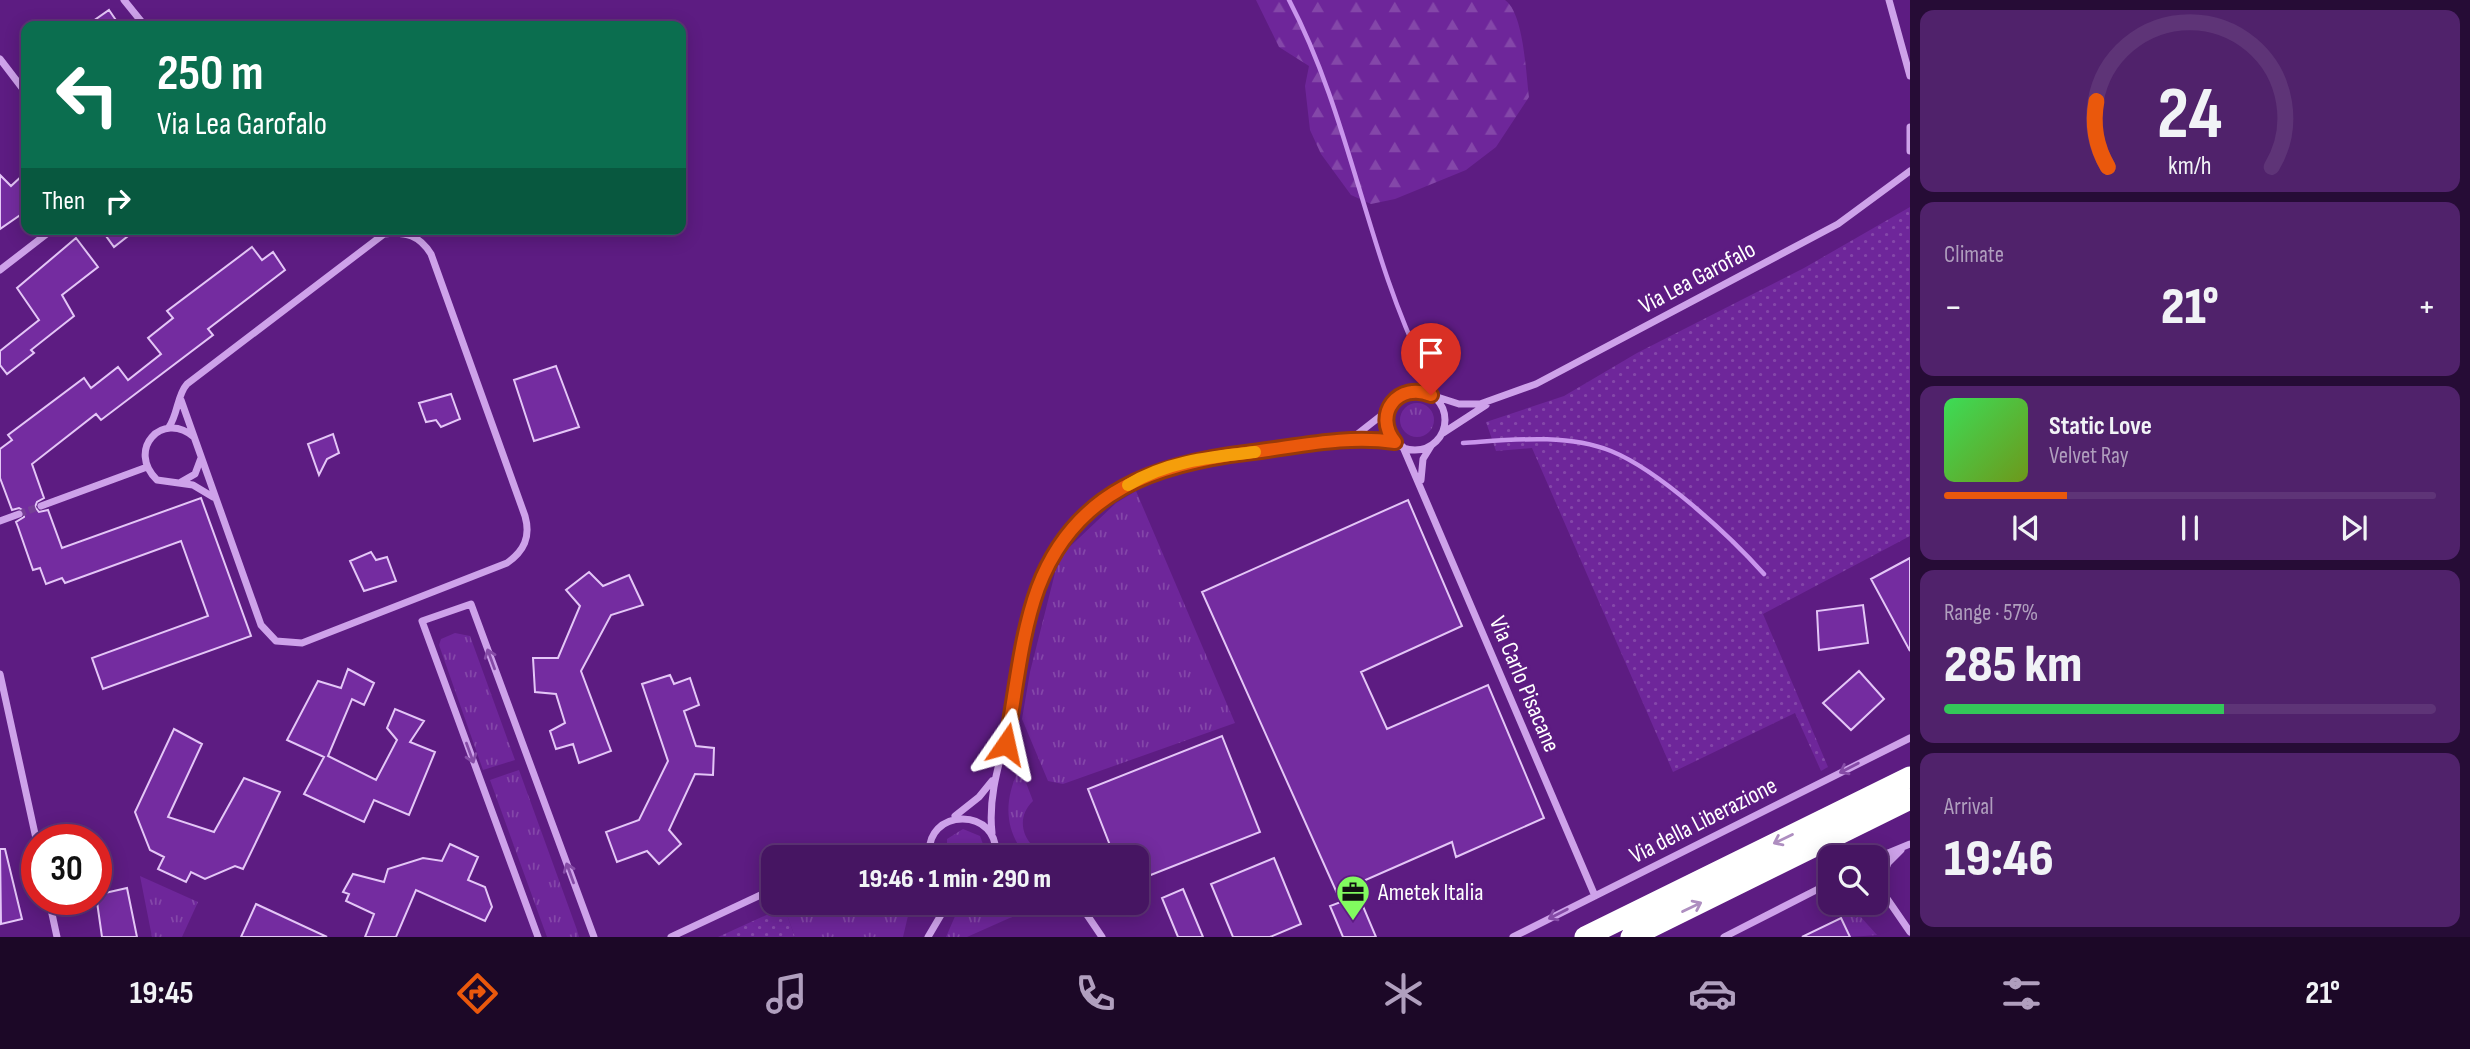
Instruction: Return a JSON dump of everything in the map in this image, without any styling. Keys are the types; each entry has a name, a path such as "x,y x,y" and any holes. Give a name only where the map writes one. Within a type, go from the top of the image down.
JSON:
{"highway":[{"path":"1585,937 1910,777"},
{"path":"1631,937 1910,799"}],"street":[{"path":"124,0 141,21"},
{"path":"1889,0 1910,76"},
{"path":"0,59 21,86"},
{"path":"1910,127 1910,151"},
{"name":"Via Lea Garofalo","path":"1432,445 1441,434 1492,401 1536,384 1829,229 1877,198 1910,171"},
{"path":"0,270 45,235"},
{"path":"169,427 177,416 182,390 187,384 383,235"},
{"path":"181,400 261,625 276,641 302,643 507,563 518,556 527,538 525,516 431,254 423,241 408,235"},
{"name":"Via Lea Garofalo","path":"1352,438 1372,426 1391,402 1406,392 1415,391 1459,404 1492,401"},
{"path":"1431,395 1443,409 1444,426 1441,434"},
{"path":"1387,410 1386,427 1395,442"},
{"path":"195,438 178,428 169,427 155,433 145,450 147,467 157,480 193,485 214,497"},
{"name":"Via Lea Garofalo","path":"996,844 992,834 990,803 1006,744 1038,590 1062,544 1098,503 1141,477 1189,460 1352,438 1395,442 1403,447"},
{"path":"1403,447 1423,449 1432,445"},
{"path":"1421,488 1423,459 1432,445"},
{"name":"Via Carlo Pisacane","path":"1403,447 1595,895"},
{"path":"177,484 195,474 201,456"},
{"path":"41,506 147,467"},
{"path":"0,522 19,514"},
{"path":"538,937 422,621 471,604 593,937"},
{"path":"0,674 3,706 32,824"},
{"name":"Via della Liberazione","path":"1513,937 1910,738"},
{"name":"Via Lea Garofalo","path":"931,845 932,836 979,797 996,775"},
{"path":"952,819 975,819 992,834"},
{"path":"1888,854 1907,846"},
{"path":"1888,863 1907,846"},
{"path":"1724,937 1818,890"},
{"path":"671,937 761,895"},
{"path":"1888,900 1910,932"},
{"path":"52,915 57,937"},
{"path":"936,920 937,915"},
{"path":"928,937 940,915"},
{"path":"1087,915 1102,937"}],"green space":[{"path":"1256,0 1505,0 1511,7 1520,31 1529,97 1496,147 1466,170 1395,199 1371,204 1351,195 1321,154 1310,130 1305,86 1309,66 1279,47"},
{"path":"1910,207 1910,536 1763,614 1828,767 1821,771 1795,713 1673,772 1532,448 1496,451 1486,422 1564,396 1637,353 1804,268"},
{"path":"1417,403 1429,408 1434,420 1429,432 1417,437 1405,432 1400,420 1405,408"},
{"path":"1136,491 1235,723 1063,784 1048,781 1022,719 1030,672 1059,557 1116,503"},
{"path":"455,633 470,636 515,760 483,770 439,645 441,639"},
{"path":"1020,767 1033,801 1023,817 1025,834 1032,845 1018,845 1010,825 1009,802"},
{"path":"519,770 579,937 547,937 490,780"},
{"path":"963,829 980,836 983,845 947,845 947,839"},
{"path":"140,876 198,902 182,937 152,937"},
{"path":"766,915 787,915 795,937 718,937"},
{"path":"787,915 908,915 903,937 795,937"},
{"path":"956,915 1016,915 967,937 946,937"},
{"path":"1844,915 1853,915 1856,918 1859,915 1877,935 1850,937 1841,918"}],"building":[{"path":"109,10 117,21 93,21"},
{"path":"0,175 11,186 21,177 21,214 0,229"},
{"path":"105,235 129,235 114,247"},
{"path":"76,238 98,267 62,295 74,316 31,350 34,353 7,374 0,365 0,351 39,320 17,288"},
{"path":"252,247 262,260 273,252 285,270 208,329 213,335 101,420 96,414 32,464 44,498 37,502 35,507 39,512 48,510 62,548 201,498 251,636 103,689 92,658 208,616 181,541 65,583 62,578 46,584 40,568 33,570 16,522 24,517 24,511 19,508 12,510 0,478 0,449 12,440 8,435 84,378 91,388 118,367 128,380 161,354 148,338 173,318 167,311"},
{"path":"556,366 579,427 534,441 514,380"},
{"path":"451,394 460,419 441,427 436,420 426,422 419,403"},
{"path":"333,434 339,453 327,459 319,475 308,444"},
{"path":"1408,500 1462,626 1361,672 1387,729 1488,685 1544,818 1456,857 1452,842 1354,885 1376,937 1343,937 1330,906 1341,902 1202,592"},
{"path":"371,552 376,560 387,557 396,581 364,591 350,561"},
{"path":"1910,558 1910,651 1871,579"},
{"path":"589,572 603,586 629,575 643,605 611,615 581,671 611,751 579,763 573,744 556,749 550,731 565,723 556,694 535,692 533,658 558,658 580,606 566,590"},
{"path":"1863,605 1868,643 1819,650 1817,611"},
{"path":"348,669 374,683 364,705 352,699 328,756 376,780 397,740 387,728 395,709 424,721 410,742 435,752 409,815 374,800 364,822 304,794 324,757 287,740 318,681 341,688"},
{"path":"1859,671 1884,699 1851,730 1823,703"},
{"path":"670,675 674,684 690,678 699,705 684,711 696,746 714,748 713,775 695,774 669,830 681,844 659,864 647,851 617,862 606,832 639,820 668,761 642,684"},
{"path":"174,729 202,744 168,817 214,832 244,778 280,792 243,869 235,866 205,879 191,872 186,882 158,869 164,857 150,850 135,812"},
{"path":"1222,736 1260,832 1149,876 1149,845 1110,845 1088,789"},
{"path":"450,844 478,857 468,880 485,887 492,907 485,921 416,890 396,937 365,937 374,914 346,901 349,894 343,892 353,874 384,882 388,869 423,858 442,861"},
{"path":"0,849 5,849 22,919 1,924"},
{"path":"1274,858 1301,924 1270,937 1233,937 1211,884"},
{"path":"127,888 137,937 102,937 99,915 112,915 112,891"},
{"path":"1183,889 1203,937 1178,937 1162,898"},
{"path":"256,904 327,937 241,937"},
{"path":"1841,918 1850,937 1802,937"}],"waterway":[{"path":"1289,0 1328,90 1387,277 1424,368"},
{"path":"1463,443 1519,439 1557,440 1594,445 1611,451 1630,460 1672,488 1713,523 1764,574"}],"tunnel":[{"path":"19,514 41,506"}],"slow traffic":[{"path":"1128,485 1165,467 1189,460 1255,452"}],"place":[{"name":"Ametek Italia","path":"1353,922"}],"route":[{"path":"1006,744 1029,620 1038,590 1048,565 1062,544 1098,503 1141,477 1189,460 1352,438 1395,442 1389,435 1385,419 1391,402 1406,392 1431,395"}]}
